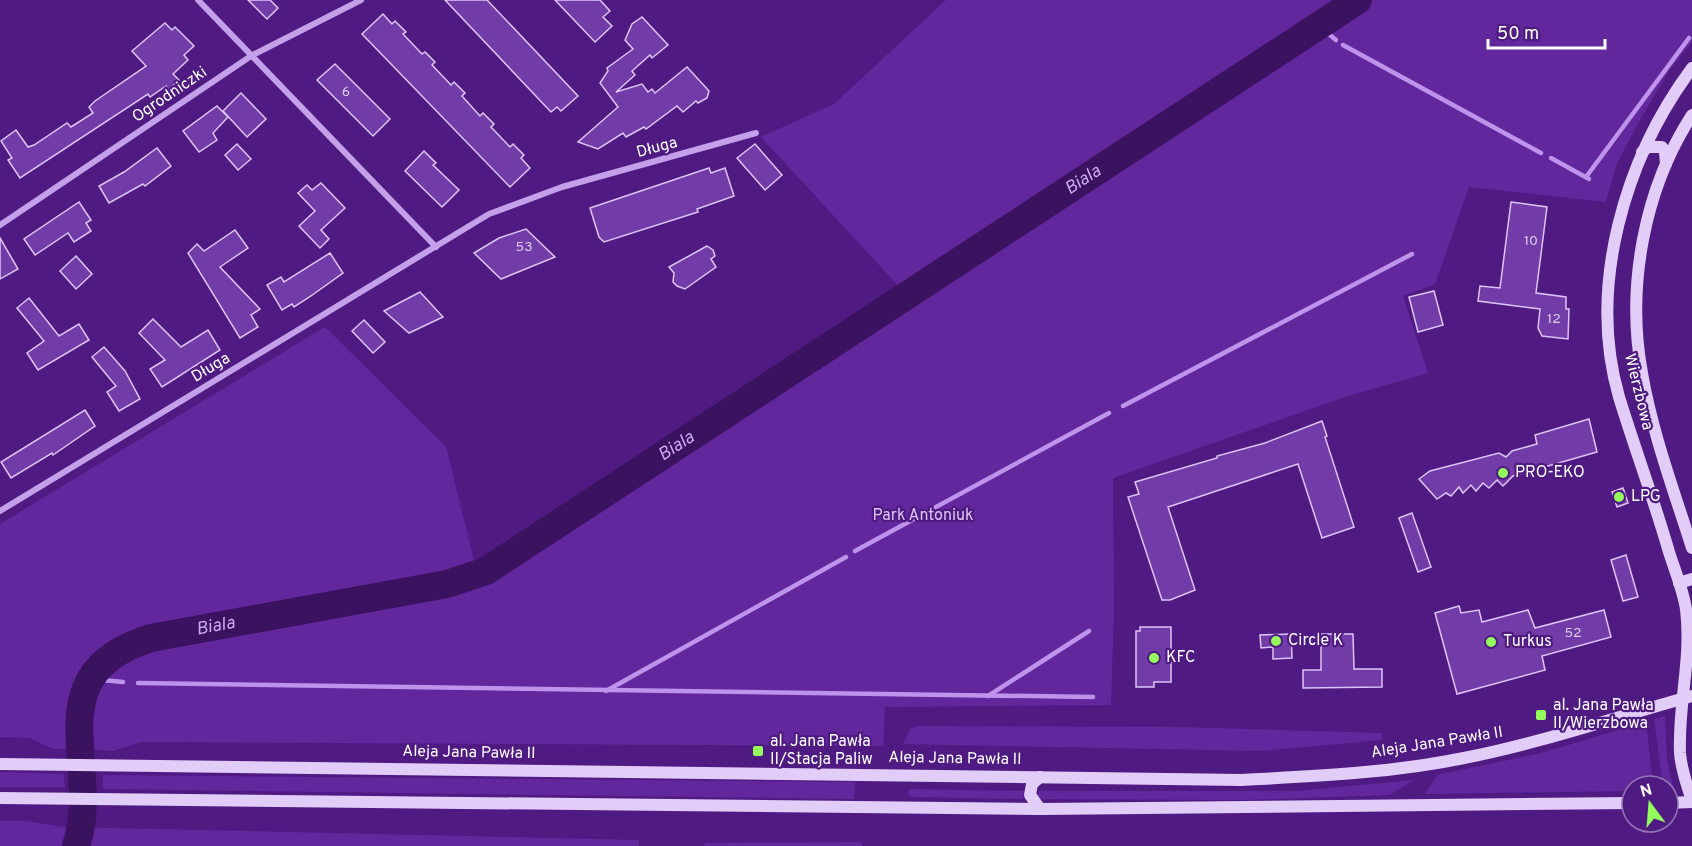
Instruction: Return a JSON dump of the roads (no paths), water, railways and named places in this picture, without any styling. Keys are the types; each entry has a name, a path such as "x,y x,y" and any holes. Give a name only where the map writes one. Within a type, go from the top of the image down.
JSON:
{"main road":[{"name":"Wierzbowa","path":"1692,68 1654,125 1642,152 1624,201 1616,236 1609,287 1611,351 1618,394 1686,607 1691,646 1688,697 1680,756 1692,802"},
{"name":"Wierzbowa","path":"1692,115 1666,166 1644,233 1637,295 1638,347 1645,389 1692,548"},
{"path":"1642,152 1648,147 1662,147 1666,166"},
{"path":"1679,583 1692,579"},
{"name":"Aleja Jana Pawła II","path":"0,764 1242,780 1316,776 1435,763 1520,746 1688,697"},
{"path":"1040,777 1032,784 1030,795 1040,809"},
{"path":"0,798 1040,809 1620,803"}],"street":[{"path":"198,0 436,247"},
{"name":"Ogrodniczki","path":"0,225 251,56 361,0"},
{"name":"Długa","path":"0,511 489,214 528,199 756,133"}],"waterway":[{"name":"Biala","path":"76,846 82,816 83,785 79,726 83,699 93,675 115,654 151,638 447,584 486,571 1358,0"},
{"path":"1319,26 1336,40"},
{"path":"1586,177 1689,38"},
{"path":"1343,45 1541,153"},
{"path":"1551,158 1589,179"},
{"path":"1123,406 1412,254"},
{"path":"855,551 1109,413"},
{"path":"606,691 846,557"},
{"path":"988,696 1089,631"},
{"path":"91,679 123,682"},
{"path":"138,683 1093,697"}],"place":[{"name":"PRO-EKO","path":"1503,473"},
{"name":"LPG","path":"1619,497"},
{"name":"Circle K","path":"1276,641"},
{"name":"Turkus","path":"1491,642"},
{"name":"KFC","path":"1154,658"},
{"name":"al. Jana Pawła II/Wierzbowa","path":"1541,715"},
{"name":"al. Jana Pawła II/Stacja Paliw","path":"758,751"}],"park label":[{"name":"Park Antoniuk","path":"923,516"}]}
